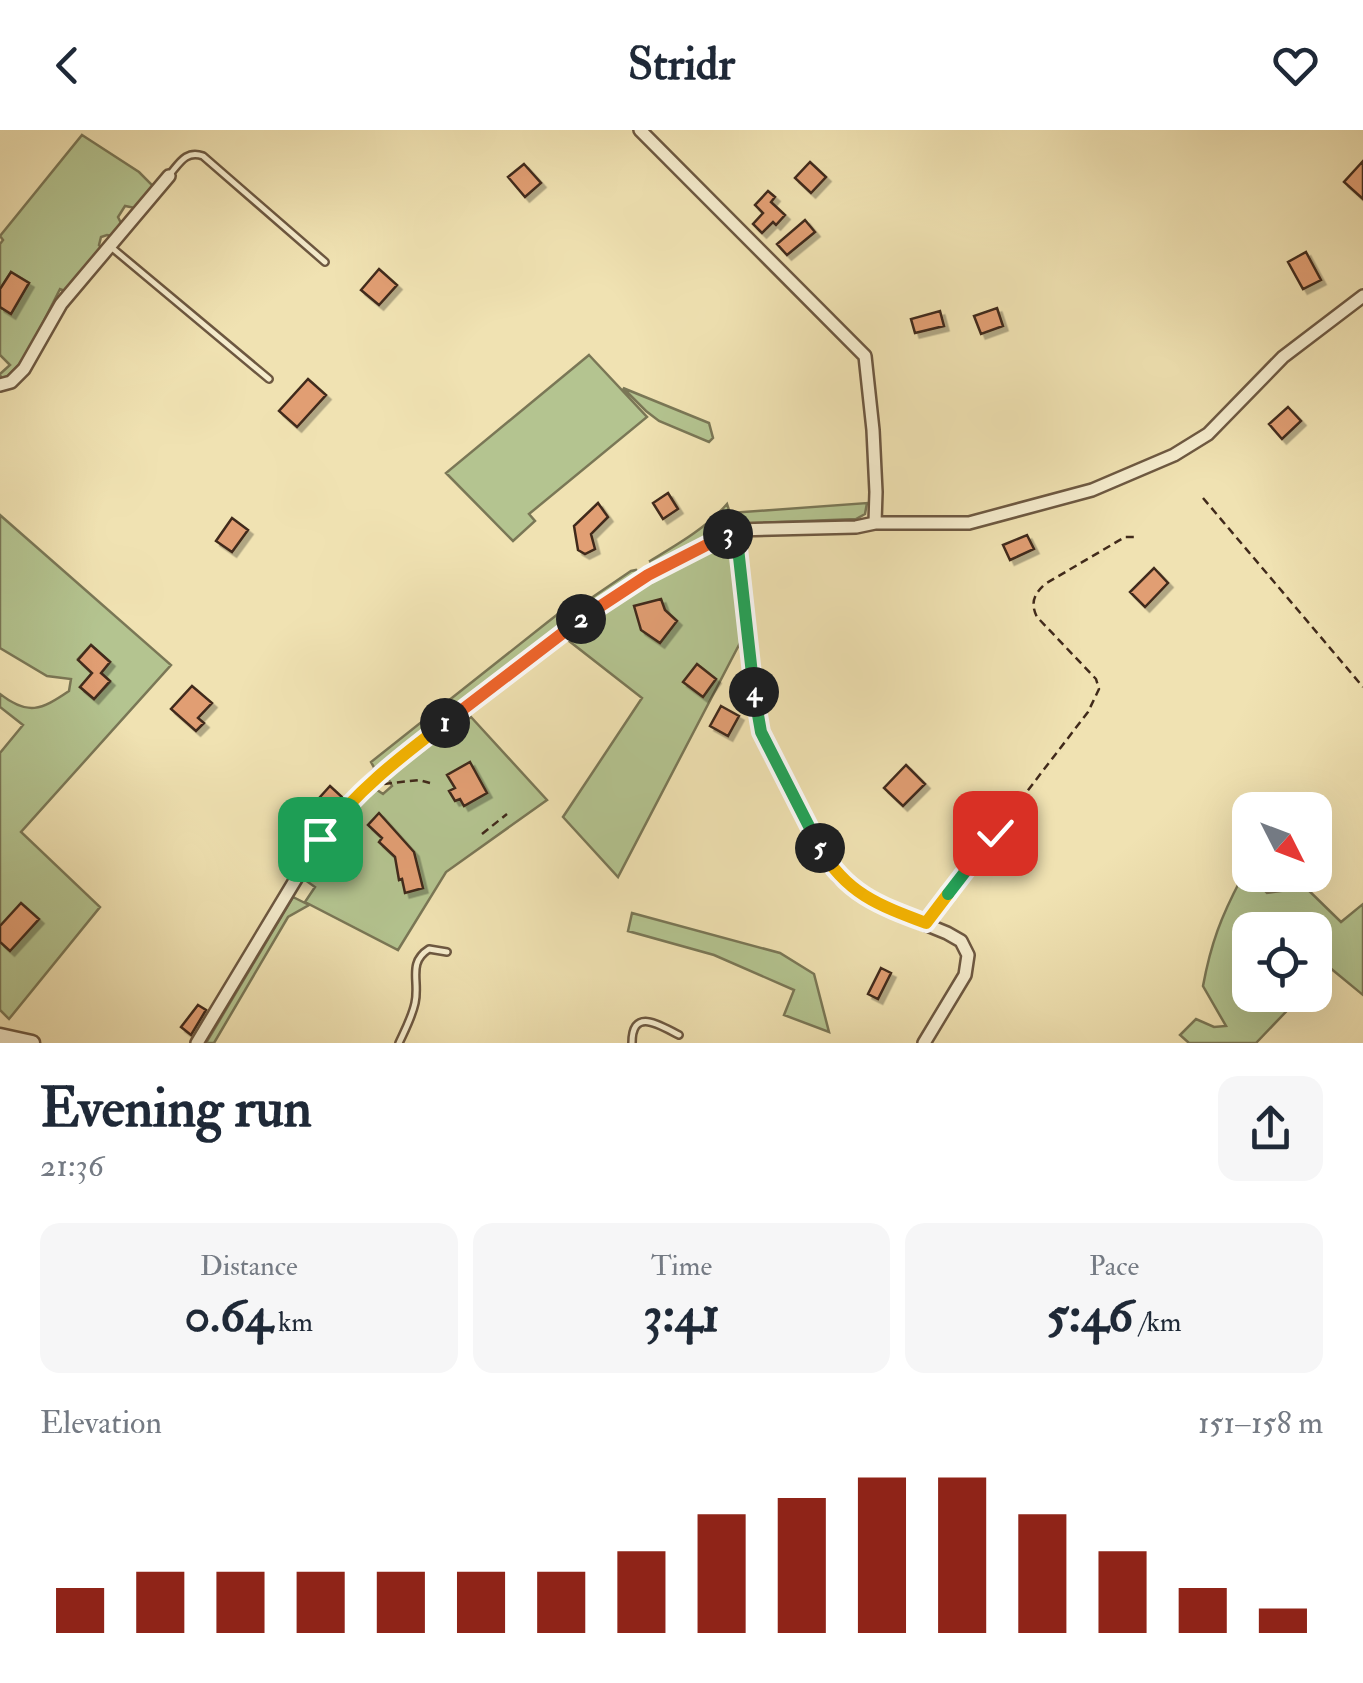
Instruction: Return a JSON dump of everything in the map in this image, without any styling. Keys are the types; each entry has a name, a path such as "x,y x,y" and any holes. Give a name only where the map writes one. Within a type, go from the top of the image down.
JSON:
{"street":[{"path":"640,130 865,356 874,446 875,523"},
{"path":"0,386 11,382 24,369 61,304 169,176"},
{"path":"197,1043 320,839 344,808 377,775 562,632 648,575 736,530 856,527 875,523 969,524 1092,490 1174,455 1208,434 1283,357 1363,296"},
{"path":"736,530 761,732 818,844 839,877 865,897 926,923 961,941 966,948 965,975 924,1043"},
{"path":"0,1036 32,1043"}],"lane":[{"path":"169,176 190,154 203,156 325,262"},
{"path":"111,247 269,379"},
{"path":"399,1043 415,1004 414,972 418,959 430,949 447,952"},
{"path":"632,1043 632,1031 644,1022 680,1036"}],"path":[{"path":"1203,498 1363,687"},
{"path":"926,923 1088,712 1099,690 1096,679 1037,617 1033,610 1036,592 1125,537 1138,537"},
{"path":"383,784 430,782"},
{"path":"482,834 507,814"}],"green space":[{"path":"82,135 139,172 153,186 135,208 125,206 118,217 122,225 112,236 101,237 102,248 65,291 60,289 25,358 2,382 0,374 10,365 0,355 0,307 11,313 29,283 11,272 0,289 0,236"},
{"path":"589,355 647,417 529,514 535,521 513,541 446,473"},
{"path":"623,388 709,423 713,438 709,442 659,421"},
{"path":"867,503 865,514 856,519 732,524 653,567 650,561 700,529 727,504 730,513"},
{"path":"0,515 171,665 21,832 100,907 9,1019 0,1010 0,753 23,725 0,707 0,694 34,708 69,691 71,679 47,676 0,648","holes":["91,645 110,662 101,673 110,682 94,699 80,687 92,673 78,659"]},
{"path":"721,544 735,560 741,641 618,877 563,817 642,698 564,637 651,581"},
{"path":"636,570 639,575 563,624 376,771 371,762 572,603 581,605"},
{"path":"471,717 547,800 446,872 398,950 305,902 315,887 305,880 337,828 374,788 383,794 392,786 387,776 457,722 461,724"},
{"path":"1235,892 1310,892 1331,912 1232,912 1232,1012 1286,1012 1256,1043 1189,1043 1180,1035 1196,1019 1214,1027 1226,1026 1203,986 1217,931"},
{"path":"293,897 309,905 288,917 214,1043 206,1043"},
{"path":"1363,904 1363,995 1332,969 1332,913 1341,922"},
{"path":"632,913 780,953 814,974 829,1032 784,1015 794,990 714,955 628,931"}],"building":[{"path":"1363,161 1363,199 1344,182"},
{"path":"810,162 826,177 811,193 795,178"},
{"path":"524,164 541,183 525,197 508,177"},
{"path":"768,191 775,197 771,202 785,215 762,233 753,224 763,213 755,205"},
{"path":"805,220 815,232 787,255 777,244"},
{"path":"1306,252 1321,280 1303,289 1288,262"},
{"path":"379,269 397,285 379,305 361,290"},
{"path":"11,272 29,283 11,314 0,307 0,289"},
{"path":"997,308 1003,326 981,334 974,316"},
{"path":"940,311 944,326 915,333 911,319"},
{"path":"308,379 326,395 297,427 279,411"},
{"path":"1288,407 1301,421 1282,439 1269,424"},
{"path":"668,493 678,509 663,519 653,503"},
{"path":"598,503 608,517 591,534 595,549 585,554 578,550 574,526"},
{"path":"232,518 248,530 232,552 216,541"},
{"path":"1027,535 1034,549 1010,560 1003,545"},
{"path":"1154,568 1168,583 1145,607 1130,592"},
{"path":"661,599 665,610 677,621 660,643 641,630 634,606"},
{"path":"91,645 110,662 101,673 110,681 94,699 80,687 92,673 78,660"},
{"path":"697,664 716,679 703,697 683,682"},
{"path":"192,686 212,703 198,718 204,723 196,731 171,709"},
{"path":"721,706 739,716 728,736 710,726"},
{"path":"470,762 487,793 464,806 449,791 455,788 447,775"},
{"path":"906,765 925,784 903,806 884,788"},
{"path":"330,786 342,797 315,830 302,817"},
{"path":"379,813 414,852 423,888 405,893 395,857 368,825"},
{"path":"21,903 39,919 10,951 0,942 0,926"},
{"path":"881,968 891,973 878,999 868,994"},
{"path":"198,1005 206,1010 191,1035 181,1027"}],"route":[{"path":"320,839 377,775 562,632 648,575 736,530 761,732 839,877 865,897 926,923 995,833"}]}
